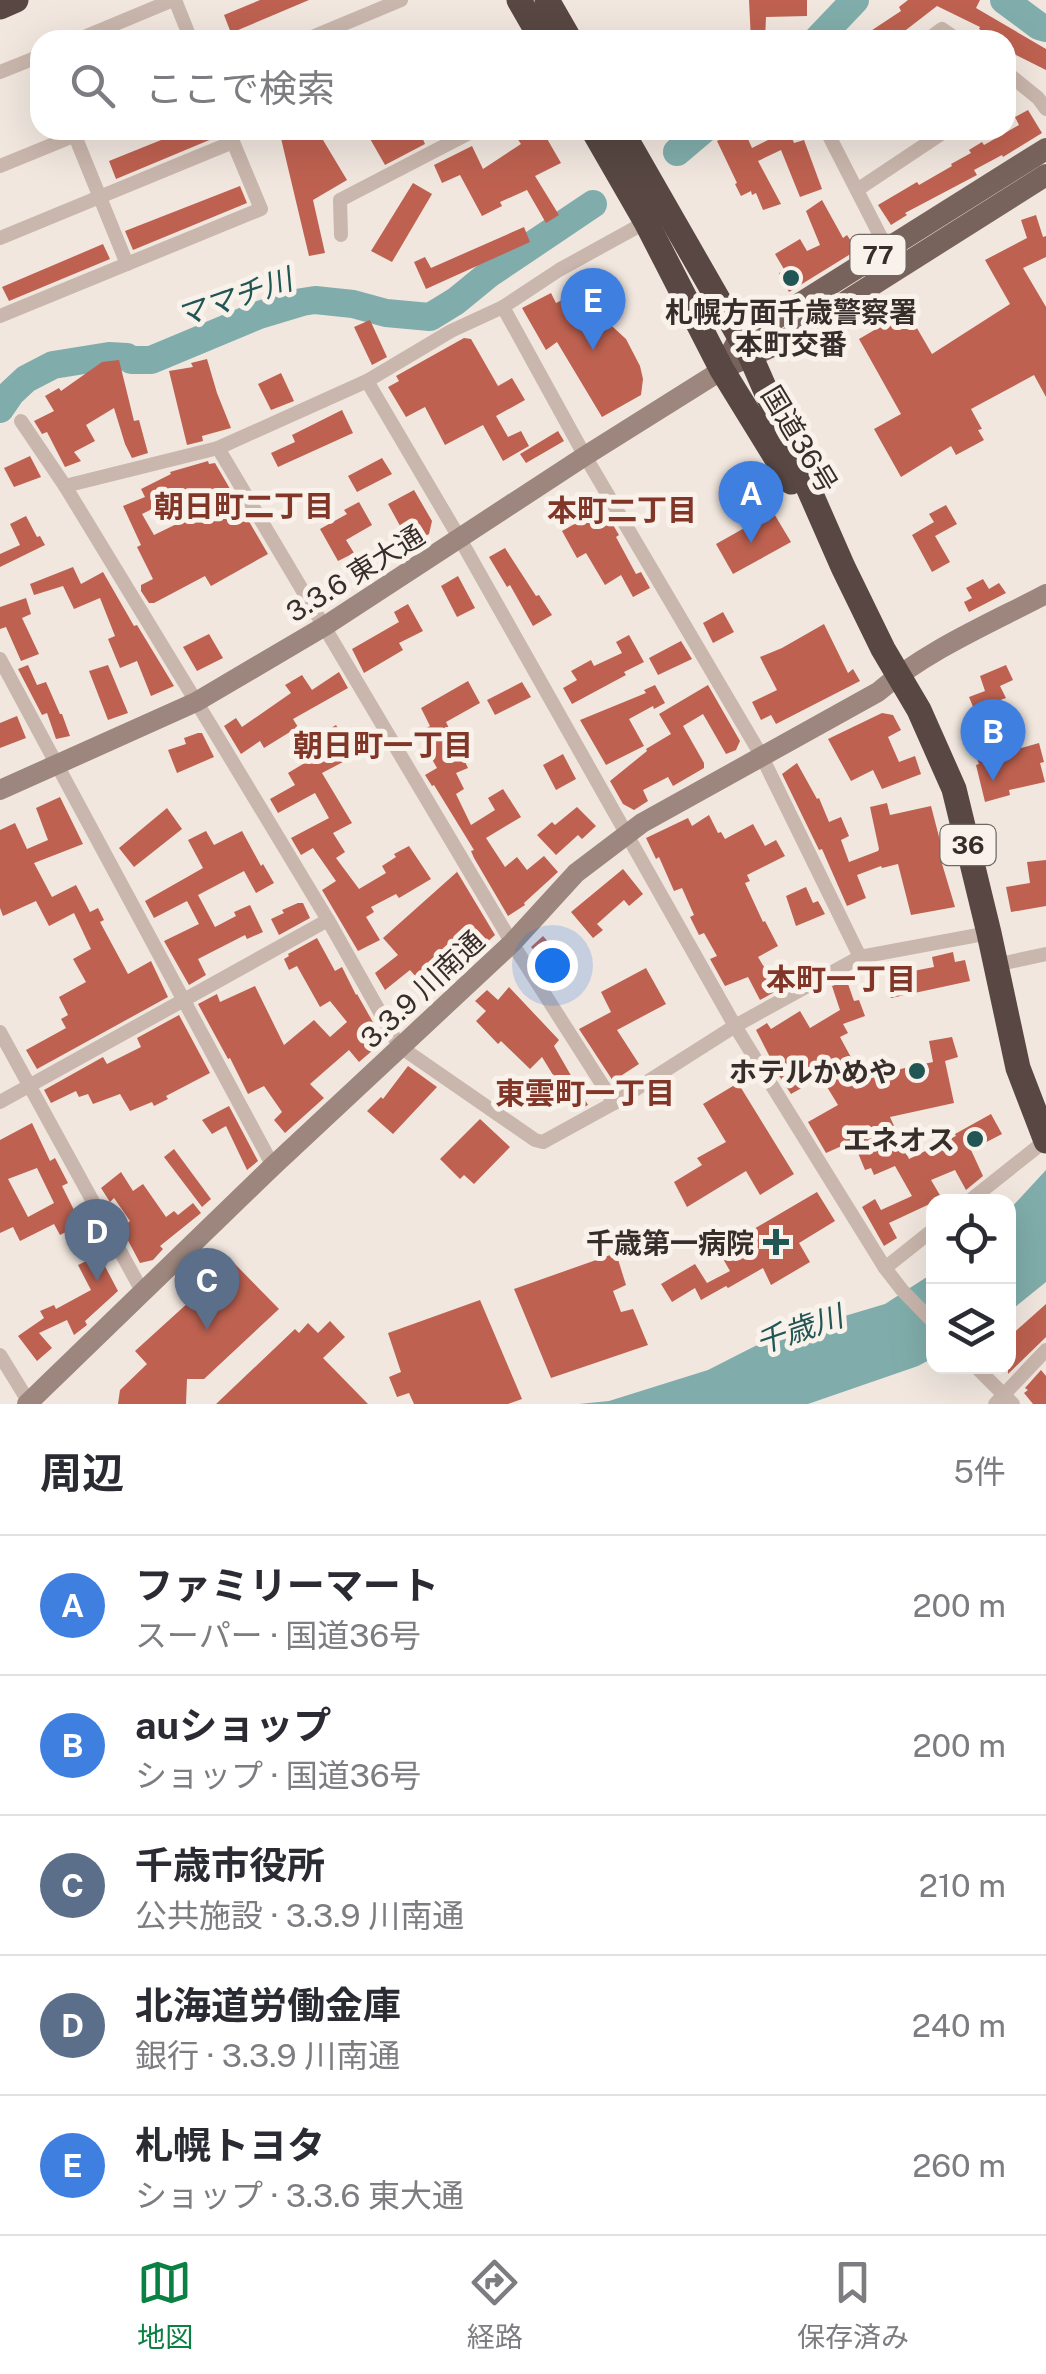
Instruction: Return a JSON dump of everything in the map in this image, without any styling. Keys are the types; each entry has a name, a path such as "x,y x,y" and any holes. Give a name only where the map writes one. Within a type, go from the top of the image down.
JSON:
{"highway":[{"path":"0,7 16,0"},
{"path":"519,0 536,30"},
{"path":"546,0 564,30"},
{"name":"国道36号","path":"600,140 722,370 843,568"},
{"name":"国道36号","path":"627,140 745,346 843,568 919,710 954,789 1018,1068 1046,1140"}],"main road":[{"name":"77","path":"745,346 772,322 1046,149"},
{"name":"77","path":"745,346 782,342 1046,175"},
{"path":"722,370 745,346"}],"street":[{"path":"101,30 174,0 187,30"},
{"path":"329,30 400,0"},
{"path":"0,72 30,60"},
{"path":"1016,79 1046,109"},
{"path":"1016,85 1020,82"},
{"path":"0,166 64,140"},
{"path":"83,140 99,197 127,264"},
{"path":"0,238 222,140"},
{"path":"1,314 261,209 233,140"},
{"path":"340,235 340,200 456,140"},
{"path":"831,140 887,249"},
{"path":"857,190 933,140"},
{"path":"65,486 218,448 367,381 450,331 503,307 559,270 646,222"},
{"path":"503,307 585,456 762,755 860,957"},
{"name":"3.3.6 東大通","path":"0,790 196,702 325,626 722,370"},
{"path":"367,381 735,1026 885,1268 926,1316"},
{"path":"22,420 328,920 400,1046 535,1140 543,1142 614,1103 735,1026 860,957 989,933"},
{"path":"218,448 512,943 614,1103"},
{"name":"3.3.9 川南通","path":"29,1403 273,1166 512,943 576,873 626,834 878,692 925,658 1046,594"},
{"path":"0,659 273,1166"},
{"path":"0,1102 328,920"},
{"path":"995,965 1046,954"},
{"path":"0,1032 142,1292"},
{"path":"978,1194 1046,1140"},
{"path":"885,1268 926,1235"},
{"path":"982,1374 1004,1401 1046,1350"},
{"path":"0,1355 29,1403"}],"water":[{"path":"1046,1170 1046,1282 1016,1306 1016,1284 1016,1202"},
{"path":"926,1278 926,1362 808,1404 579,1404 609,1401 708,1370 771,1338 885,1304"}],"building":[{"path":"260,0 309,0 238,30 230,30 224,15"},
{"path":"749,0 807,0 807,16 766,17 765,30 750,30"},
{"path":"908,0 980,0 976,8 1014,30 981,30 937,6 906,30 872,30 901,11 899,7"},
{"path":"1016,31 1046,49 1046,70 1016,55"},
{"path":"1028,110 1042,133 974,170 977,175 905,213 891,225 878,205 952,166 982,142 984,145 993,140 1016,140 1019,125 1016,116"},
{"path":"161,140 209,140 116,179 109,161"},
{"path":"281,140 323,140 347,180 313,200 325,253 309,256"},
{"path":"371,140 423,140 425,144 385,165"},
{"path":"518,140 548,140 561,163 535,176 559,215 546,223 527,190 500,202 502,206 482,216 460,175 442,183 434,165 472,146 483,169 521,144"},
{"path":"748,140 752,148 768,140 804,140 822,189 800,197 781,150 758,161 781,204 763,210 756,193 741,196 717,141"},
{"path":"413,183 432,194 392,262 371,251"},
{"path":"240,186 247,203 133,250 125,231"},
{"path":"822,200 843,238 847,235 857,250 789,292 779,273 785,271 775,254 800,239 807,251 820,245 806,211"},
{"path":"1036,215 1043,237 1046,236 1046,257 1023,268 1046,307 1046,397 1034,375 971,409 984,440 956,455 951,446 901,477 874,429 901,414 859,339 907,311 932,354 1010,304 985,260 1027,238 1021,220"},
{"path":"524,227 530,242 426,289 414,262 425,257 431,268"},
{"path":"103,244 110,259 9,301 2,287"},
{"path":"587,288 602,317 626,339 643,379 641,395 602,417 557,342 546,350 522,308 551,293 556,303"},
{"path":"370,320 387,357 372,365 354,327"},
{"path":"464,338 471,339 498,386 512,378 525,400 496,416 508,437 521,431 529,446 503,461 483,425 445,445 425,407 406,417 388,387 399,381 396,376"},
{"path":"207,359 231,428 187,445 169,371 193,367 191,363"},
{"path":"119,360 134,421 139,420 148,453 132,458 114,408 86,425 95,441 74,452 81,461 65,467 47,432 42,434 34,421 54,411 45,396 59,388 61,391 102,362"},
{"path":"281,373 294,401 271,410 258,384"},
{"path":"342,410 353,433 278,467 271,453 295,442 292,435"},
{"path":"558,431 564,441 526,463 520,454"},
{"path":"30,456 41,477 14,487 4,468"},
{"path":"382,458 392,474 357,492 348,476"},
{"path":"208,461 215,463 268,554 211,586 205,576 149,603 141,585 153,579 123,506 145,497 141,489 170,472","holes":["181,495 191,517 154,535 142,514"]},
{"path":"414,490 432,521 429,534 410,544 388,504"},
{"path":"359,502 372,525 346,540 354,553 338,561 320,529 347,514 344,510"},
{"path":"946,505 957,524 935,536 950,562 932,572 912,535 934,522 929,514"},
{"path":"603,508 636,574 641,572 650,588 633,597 621,575 605,585 586,553 577,558 562,531"},
{"path":"773,512 791,542 733,574 716,544"},
{"path":"26,516 45,545 0,567 0,554 20,545 10,524"},
{"path":"505,548 552,615 533,626 489,557"},
{"path":"73,567 81,584 103,572 174,686 151,696 137,661 120,668 108,639 115,636 100,598 74,609 63,586 34,595 30,584"},
{"path":"458,576 475,608 457,617 441,586"},
{"path":"983,579 989,589 999,583 1006,593 969,612 964,602 972,598 966,588"},
{"path":"26,598 31,614 22,618 39,654 21,661 6,627 0,629 0,607"},
{"path":"408,604 423,631 399,643 403,650 364,673 352,649 399,622 394,612"},
{"path":"723,612 734,632 713,643 703,623"},
{"path":"824,624 848,673 853,669 860,681 776,724 771,715 761,720 752,702 777,690 760,657"},
{"path":"209,634 223,658 197,671 183,647"},
{"path":"629,635 644,662 572,704 563,688 577,680 571,671 591,660 594,666 622,653 616,642"},
{"path":"681,641 692,659 658,675 649,658"},
{"path":"28,665 37,685 46,682 70,736 56,739 47,713 42,715 18,669"},
{"path":"108,665 128,713 108,720 89,671"},
{"path":"1006,665 1013,680 1000,686 1006,698 974,709 969,697 985,691 980,676"},
{"path":"339,672 348,688 293,719 298,727 264,748 260,741 241,754 224,726 236,718 242,727 291,693 285,685 302,675 312,690"},
{"path":"468,681 480,703 446,722 468,768 456,773 464,789 456,794 471,825 495,810 488,798 503,789 521,817 486,838 505,867 517,857 527,870 544,856 558,872 508,916 474,858 474,850 425,775 437,768 417,733 430,726 421,708"},
{"path":"522,682 531,697 495,715 487,700"},
{"path":"655,685 665,703 629,719 644,746 606,765 580,720 646,693 644,690"},
{"path":"708,685 740,741 736,750 726,754 703,714 683,726 704,768 673,786 668,777 643,790 648,801 634,810 623,804 610,781 646,749 671,734 659,714"},
{"path":"882,713 893,715 901,730 888,737 899,762 915,756 921,774 882,789 873,770 851,781 828,739"},
{"path":"17,716 26,738 0,748 0,723"},
{"path":"989,716 1004,753 1039,743 1045,782 1009,790 1010,795 985,802 976,765 979,764 964,727"},
{"path":"336,725 342,736 332,742 343,762 322,773 352,823 333,833 345,852 336,858 359,889 386,873 382,866 409,846 431,879 399,898 396,894 371,907 374,912 366,917 380,940 358,951 322,890 336,881 313,848 301,855 291,838 329,818 315,793 278,813 270,799 295,785 288,773 318,755 310,741"},
{"path":"202,733 214,757 177,773 168,750 186,744 184,738"},
{"path":"563,754 576,779 556,790 543,765"},
{"path":"797,763 829,822 841,817 849,836 841,840 849,862 879,849 870,807 887,803 890,815 931,806 944,856 940,857 955,907 911,915 898,864 857,875 866,898 847,906 782,774"},
{"path":"60,797 83,844 34,863 52,897 76,885 90,912 98,908 104,920 100,922 128,974 151,961 168,997 37,1069 26,1050 66,1028 61,1019 68,1015 59,997 86,982 73,959 91,949 74,913 49,926 36,901 3,916 0,830 15,823 27,849 48,840 36,808"},
{"path":"577,807 596,826 582,839 578,835 556,855 537,835"},
{"path":"167,808 182,829 134,867 119,848"},
{"path":"709,815 725,839 753,824 765,846 776,840 785,856 747,875 750,881 745,883 778,946 758,957 778,990 760,1000 748,977 725,986 710,959 717,956 704,933 699,935 682,888 674,891 646,838 688,818 692,826"},
{"path":"206,831 214,845 242,831 274,883 256,893 244,871 198,895 215,927 250,905 263,932 247,939 245,935 198,959 206,975 189,985 164,941 199,924 187,901 154,918 145,901 203,868 188,840"},
{"path":"1046,860 1046,906 1011,912 1006,887 1030,883 1027,862"},
{"path":"623,869 643,894 629,906 624,900 597,924 603,930 593,938 571,912"},
{"path":"456,870 495,935 430,993 410,970 385,990 375,973 398,955 383,938"},
{"path":"806,887 813,903 818,901 825,914 796,926 786,896"},
{"path":"303,903 310,918 279,935 271,919"},
{"path":"543,936 564,960 552,972 531,947"},
{"path":"317,938 335,971 342,967 378,1031 374,1035 380,1044 359,1062 349,1050 310,1084 324,1098 285,1133 274,1120 282,1112 264,1086 248,1094 198,1004 217,994 220,1002 255,986 284,1045 314,1020 330,1037 347,1022 330,1001 320,1007 297,966 289,970 284,959"},
{"path":"953,952 955,962 965,960 970,981 891,998 886,980 934,967 932,957"},
{"path":"646,968 666,1004 617,1030 639,1064 613,1081 579,1029 611,1012 601,992"},
{"path":"847,981 865,1016 843,1024 848,1033 840,1037 861,1076 933,1062 929,1041 952,1037 958,1057 945,1061 954,1103 890,1117 909,1159 991,1114 1002,1134 971,1150 983,1176 966,1190 955,1170 931,1180 939,1194 926,1194 926,1206 889,1223 897,1238 884,1246 862,1207 875,1199 881,1210 912,1196 895,1166 874,1175 871,1168 865,1170 853,1141 826,1153 808,1122 838,1105 821,1077 791,1094 770,1062 756,1030 767,1023 771,1029 800,1011 810,1028 840,1010 832,986"},
{"path":"509,987 559,1040 554,1046 588,1105 575,1111 542,1057 530,1069 476,1021 486,1011 475,1001 487,990 498,1000"},
{"path":"179,1015 210,1073 154,1106 152,1102 130,1111 120,1094 93,1104 88,1094 79,1097 76,1091 51,1103 44,1090 103,1057 107,1064 141,1047 137,1038"},
{"path":"408,1066 437,1087 393,1134 367,1111 383,1099"},
{"path":"738,1083 794,1174 760,1195 746,1171 687,1207 674,1182 702,1165 697,1158 726,1142 703,1104"},
{"path":"229,1106 258,1161 247,1170 226,1126 212,1134 202,1120"},
{"path":"480,1119 510,1147 474,1184 464,1175 460,1179 440,1159"},
{"path":"32,1123 50,1161 55,1158 68,1183 62,1186 77,1216 72,1218 76,1227 60,1235 54,1224 20,1241 13,1227 0,1233 0,1140","holes":["37,1168 54,1203 28,1217 8,1179"]},
{"path":"174,1149 211,1199 202,1207 164,1157"},
{"path":"121,1172 133,1191 143,1184 166,1217 174,1211 178,1215 193,1203 201,1213 160,1246 163,1249 153,1260 140,1263 124,1233 130,1221 114,1198 110,1202 101,1188"},
{"path":"817,1192 835,1221 799,1243 810,1262 771,1285 763,1268 701,1300 695,1288 672,1302 661,1284 695,1264 707,1283 730,1271 718,1250"},
{"path":"616,1253 626,1285 613,1291 621,1312 633,1309 648,1345 551,1378 514,1289"},
{"path":"99,1255 118,1291 74,1335 67,1320 39,1333 52,1348 37,1361 18,1336 44,1318 40,1311 54,1305 56,1309 91,1290 78,1265"},
{"path":"233,1262 279,1309 204,1379 187,1379 186,1404 118,1404 120,1390 147,1364 135,1351"},
{"path":"480,1300 522,1399 508,1404 414,1404 409,1393 397,1397 389,1377 401,1372 388,1333"},
{"path":"1046,1304 1046,1337 1016,1366 1016,1331"},
{"path":"330,1321 345,1337 323,1358 368,1404 216,1404 295,1329 299,1333 308,1323 318,1333"},
{"path":"1041,1370 1046,1376 1046,1404 1033,1404 1024,1393 1028,1390 1025,1388"}],"waterway":[{"name":"ママチ川","path":"826,30 855,0"},
{"name":"ママチ川","path":"1004,0 1046,28"},
{"name":"ママチ川","path":"677,152 691,140"},
{"name":"ママチ川","path":"0,409 26,379 53,365 109,356 151,360 259,315 302,302 353,304 386,313 430,317 593,204"}],"place":[{"name":"札幌方面千歳警察署 本町交番","path":"791,278"},
{"name":"札幌トヨタ","path":"593,350"},
{"name":"ファミリーマート","path":"751,543"},
{"name":"auショップ","path":"993,781"},
{"name":"ホテルかめや","path":"917,1071"},
{"name":"エネオス","path":"975,1139"},
{"name":"千歳第一病院","path":"776,1242"},
{"name":"北海道労働金庫","path":"97,1281"},
{"name":"千歳市役所","path":"207,1330"}],"district":[{"name":"朝日町二丁目","path":"244,506"},
{"name":"本町二丁目","path":"622,510"},
{"name":"朝日町一丁目","path":"383,745"},
{"name":"本町一丁目","path":"841,979"},
{"name":"東雲町一丁目","path":"585,1093"}],"water label":[{"name":"千歳川","path":"799,1329"}]}
